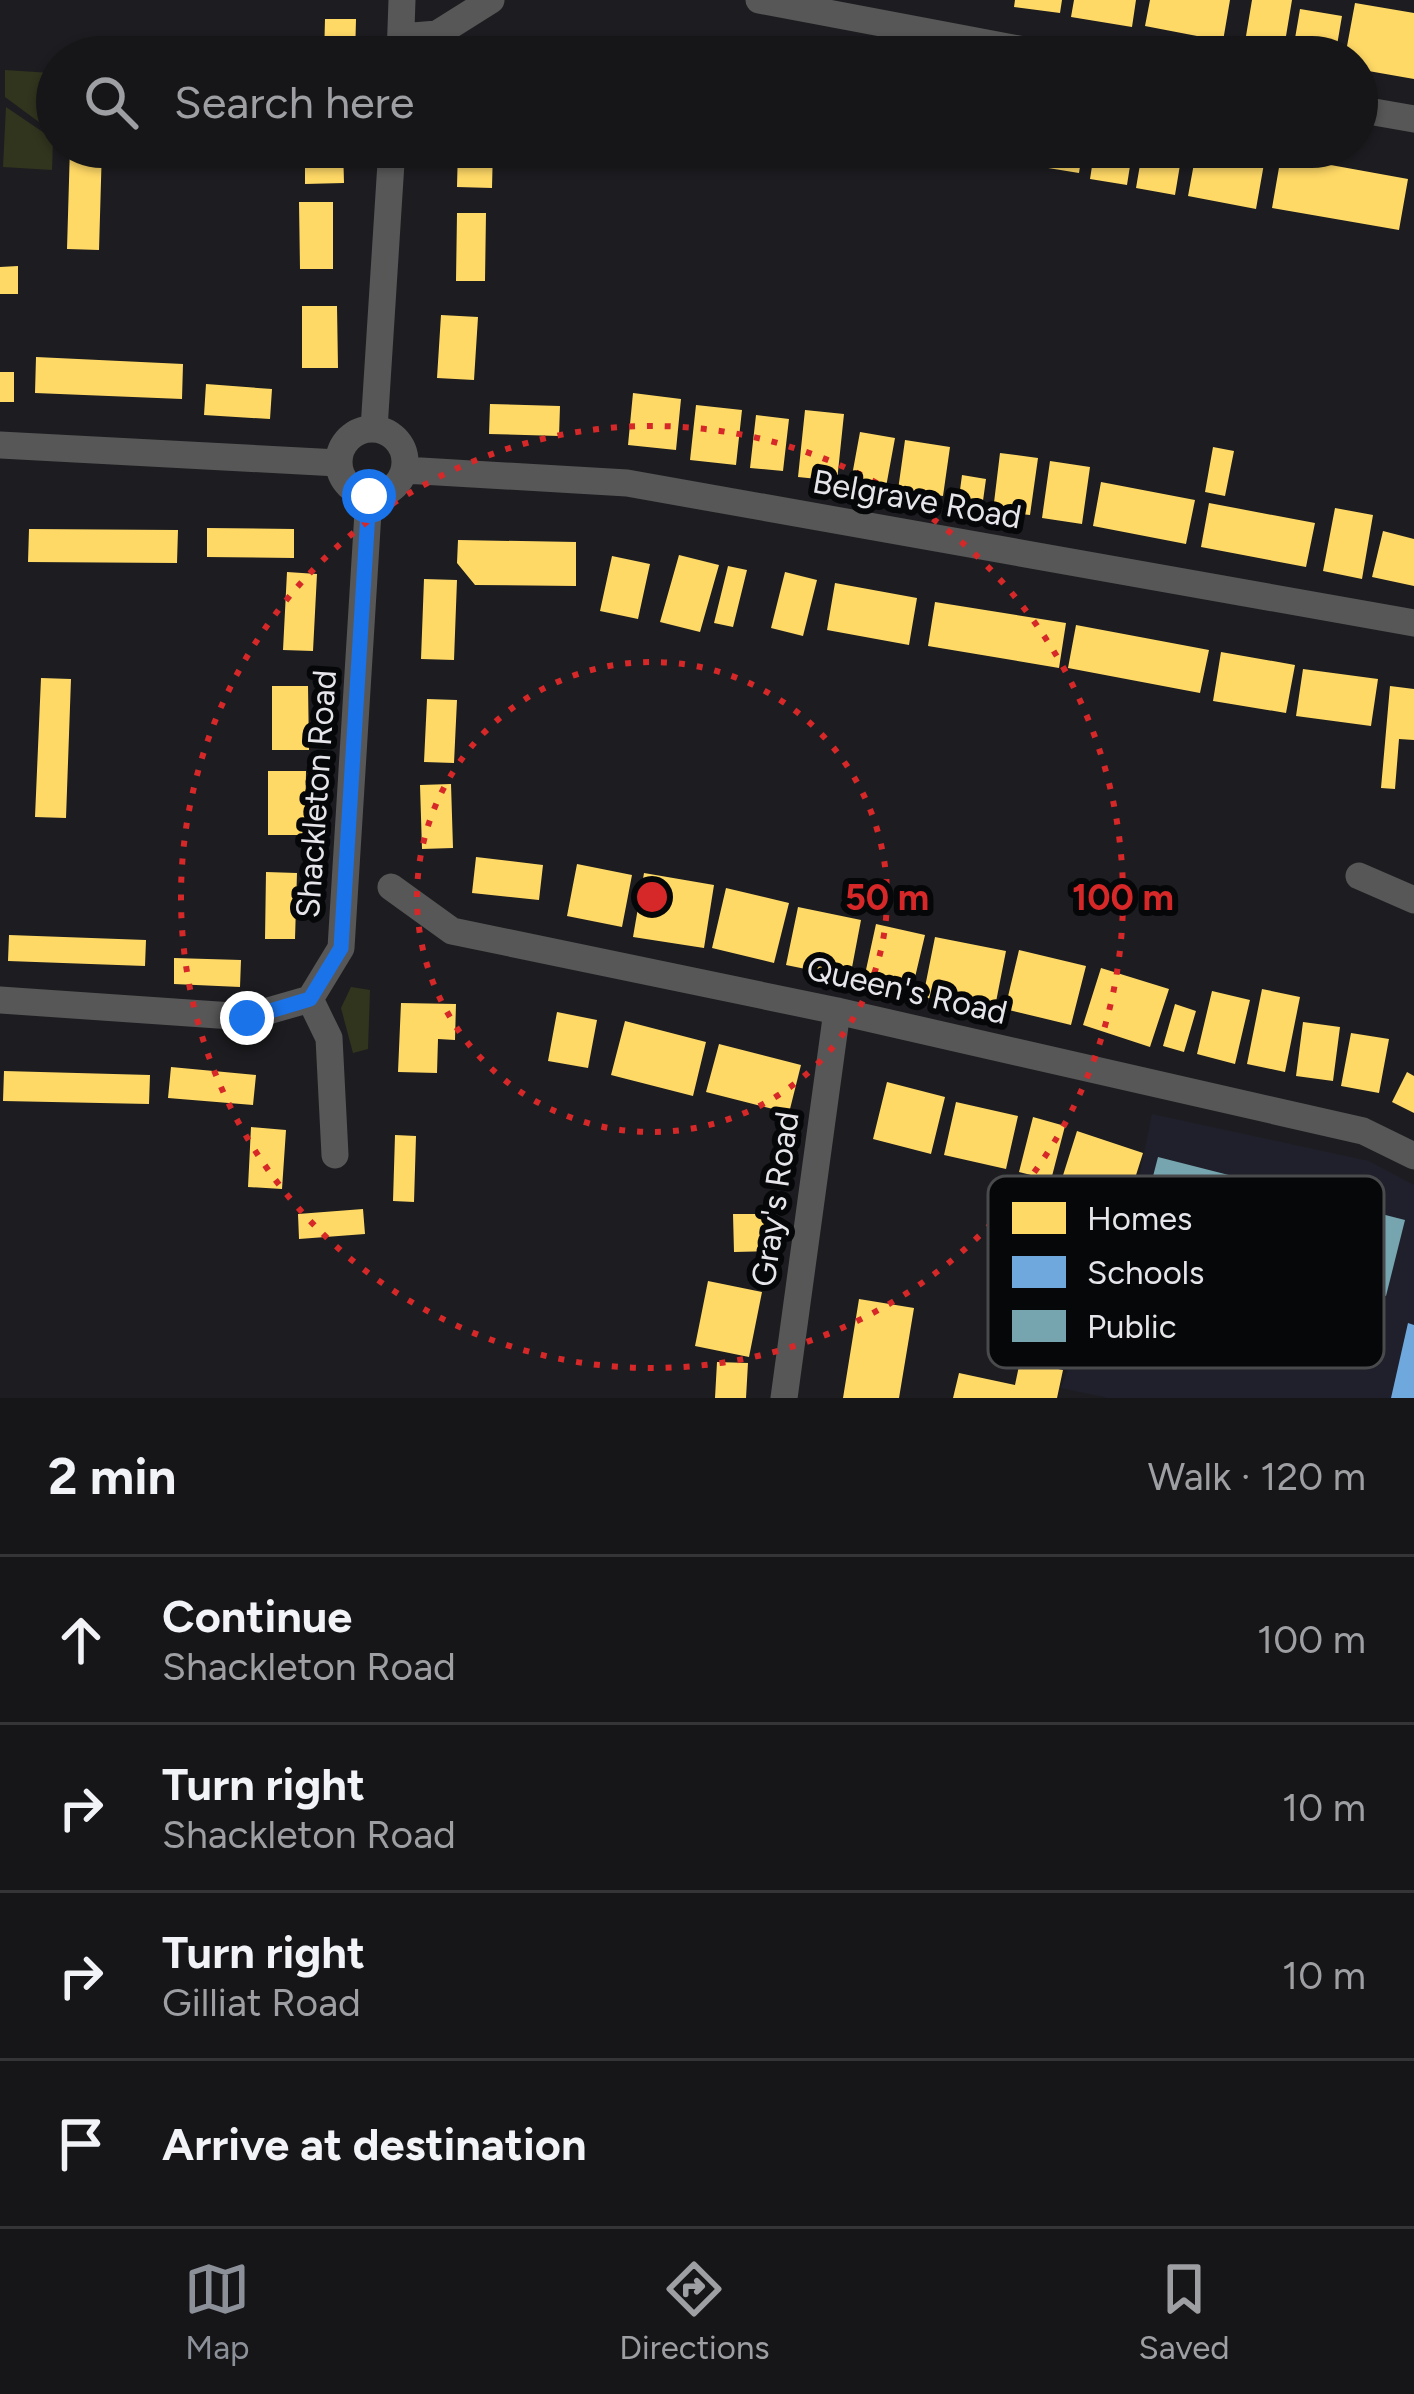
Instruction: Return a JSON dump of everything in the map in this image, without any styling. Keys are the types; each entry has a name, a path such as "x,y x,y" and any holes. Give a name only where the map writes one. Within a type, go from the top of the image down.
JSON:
{"street":[{"path":"400,36 402,0"},
{"path":"431,36 491,0"},
{"path":"760,0 950,36"},
{"path":"1378,113 1414,119"},
{"path":"374,429 391,168"},
{"path":"374,429 394,438 405,458 404,470 388,492 369,496 344,482 338,463 339,452 353,435 374,429"},
{"path":"0,445 338,463"},
{"name":"Belgrave Road","path":"404,470 627,483 1414,623"},
{"name":"Shackleton Road","path":"310,999 341,948 369,496"},
{"path":"1359,876 1414,900"},
{"name":"Queen's Road","path":"391,887 452,931 837,1011 1363,1131 1414,1156"},
{"path":"0,1000 247,1018 310,999 329,1038 335,1155"},
{"name":"Gray's Road","path":"784,1398 837,1011"}],"shaded area":[{"path":"1152,1114 1369,1161 1414,1185 1414,1398 1108,1398 1061,1388 1069,1368 1384,1368 1384,1176 1139,1176"}],"green space":[{"path":"5,70 36,72 36,120 5,97"},
{"path":"6,107 36,127 36,168 52,170 3,167"},
{"path":"351,987 370,990 368,1049 353,1053 341,1008"}],"building: Homes":[{"path":"1015,0 1062,0 1060,13 1014,7"},
{"path":"1074,0 1136,0 1132,27 1071,17"},
{"path":"1150,0 1230,0 1224,36 1145,26"},
{"path":"1252,0 1292,0 1286,36 1246,36"},
{"path":"1355,3 1414,13 1414,79 1378,73 1378,36 1349,36"},
{"path":"1300,9 1342,16 1339,36 1295,36"},
{"path":"325,19 356,19 356,36 325,36"},
{"path":"69,168 101,168 99,250 67,249"},
{"path":"305,168 344,168 344,183 305,184"},
{"path":"457,168 492,168 492,188 457,187"},
{"path":"1092,168 1130,168 1127,185 1090,179"},
{"path":"1139,168 1180,168 1175,195 1136,188"},
{"path":"1193,168 1263,168 1256,209 1188,196"},
{"path":"1279,168 1347,168 1408,179 1399,230 1272,208"},
{"path":"299,202 333,202 333,269 300,269"},
{"path":"457,213 486,213 485,281 456,281"},
{"path":"18,266 18,294 0,294 0,267"},
{"path":"302,306 337,306 338,368 302,368"},
{"path":"441,315 478,317 474,380 437,378"},
{"path":"36,357 183,364 182,399 35,393"},
{"path":"0,372 14,372 14,402 0,402"},
{"path":"206,384 272,389 270,419 204,415"},
{"path":"633,393 681,399 676,450 628,445"},
{"path":"490,404 560,406 559,436 489,434"},
{"path":"696,405 742,410 736,465 690,460"},
{"path":"805,410 844,414 837,481 798,477"},
{"path":"756,415 789,419 783,471 750,468"},
{"path":"860,432 895,438 886,487 851,481"},
{"path":"905,440 950,447 943,496 898,490"},
{"path":"1213,447 1234,451 1225,496 1205,492"},
{"path":"1000,453 1038,458 1030,515 993,511"},
{"path":"1050,461 1090,467 1082,524 1042,518"},
{"path":"962,475 986,479 982,508 958,505"},
{"path":"1101,482 1195,500 1186,544 1093,526"},
{"path":"1209,503 1315,523 1306,567 1201,547"},
{"path":"1335,508 1373,515 1362,579 1323,571"},
{"path":"207,528 294,529 294,558 207,557"},
{"path":"29,529 178,530 177,563 28,562"},
{"path":"1383,531 1414,539 1414,586 1372,577"},
{"path":"458,540 576,542 576,586 475,585 457,563"},
{"path":"679,555 719,565 700,632 660,622"},
{"path":"612,556 650,564 638,619 600,611"},
{"path":"728,566 747,570 733,627 714,623"},
{"path":"287,572 317,574 313,651 283,650"},
{"path":"785,572 817,580 803,636 771,628"},
{"path":"424,579 457,580 454,660 421,659"},
{"path":"835,583 917,598 909,645 827,630"},
{"path":"935,602 1066,623 1059,668 928,646"},
{"path":"1076,625 1209,650 1200,693 1068,668"},
{"path":"1221,652 1295,665 1286,713 1213,701"},
{"path":"1303,669 1378,679 1371,726 1296,716"},
{"path":"41,678 71,679 66,818 35,817"},
{"path":"272,686 308,686 309,750 272,750"},
{"path":"1390,686 1414,689 1414,740 1399,739 1395,789 1381,788"},
{"path":"427,699 457,700 454,763 424,762"},
{"path":"268,771 306,771 305,835 268,835"},
{"path":"451,784 453,848 422,849 420,785"},
{"path":"476,857 543,865 539,900 472,893"},
{"path":"577,864 632,875 622,927 567,916"},
{"path":"266,872 297,873 295,939 265,939"},
{"path":"644,873 714,885 704,948 633,937"},
{"path":"726,888 789,903 774,963 712,948"},
{"path":"798,907 861,920 850,978 786,965"},
{"path":"876,924 925,935 912,990 864,979"},
{"path":"9,935 146,940 145,966 8,961"},
{"path":"935,937 1006,951 994,1012 923,997"},
{"path":"1019,950 1086,966 1071,1025 1005,1009"},
{"path":"174,958 241,960 240,987 174,984"},
{"path":"1101,968 1169,989 1150,1047 1083,1025"},
{"path":"1262,989 1300,997 1285,1072 1247,1064"},
{"path":"1212,991 1250,1000 1235,1064 1197,1054"},
{"path":"401,1003 456,1004 455,1040 438,1039 437,1073 398,1072"},
{"path":"1175,1004 1196,1011 1184,1052 1163,1046"},
{"path":"557,1012 597,1020 588,1068 548,1061"},
{"path":"625,1021 706,1042 693,1096 611,1075"},
{"path":"1303,1022 1340,1027 1333,1081 1296,1076"},
{"path":"1351,1033 1389,1039 1379,1093 1341,1086"},
{"path":"719,1044 801,1065 789,1113 706,1092"},
{"path":"171,1067 256,1075 253,1105 168,1098"},
{"path":"4,1071 150,1075 149,1104 3,1101"},
{"path":"1407,1072 1414,1076 1414,1113 1392,1102"},
{"path":"887,1082 945,1097 931,1154 873,1139"},
{"path":"956,1102 1018,1116 1006,1169 944,1155"},
{"path":"1033,1117 1065,1126 1052,1176 1019,1172"},
{"path":"251,1127 286,1130 282,1189 248,1187"},
{"path":"1077,1131 1143,1153 1136,1176 1063,1176"},
{"path":"395,1135 416,1136 414,1202 393,1201"},
{"path":"363,1209 365,1234 299,1239 298,1214"},
{"path":"733,1214 769,1214 769,1251 734,1252"},
{"path":"708,1281 762,1292 749,1357 695,1346"},
{"path":"859,1299 914,1308 899,1398 843,1398"},
{"path":"717,1362 748,1363 746,1398 715,1398"},
{"path":"1019,1368 1063,1370 1057,1398 953,1398 959,1373 1015,1385"}],"building: Schools":[{"path":"1408,1323 1414,1325 1414,1398 1391,1398"}],"building: Public":[{"path":"1158,1157 1232,1176 1153,1176"},
{"path":"1384,1215 1405,1220 1384,1295"}],"route":[{"path":"247,1018 310,999 341,948 369,496"}]}
